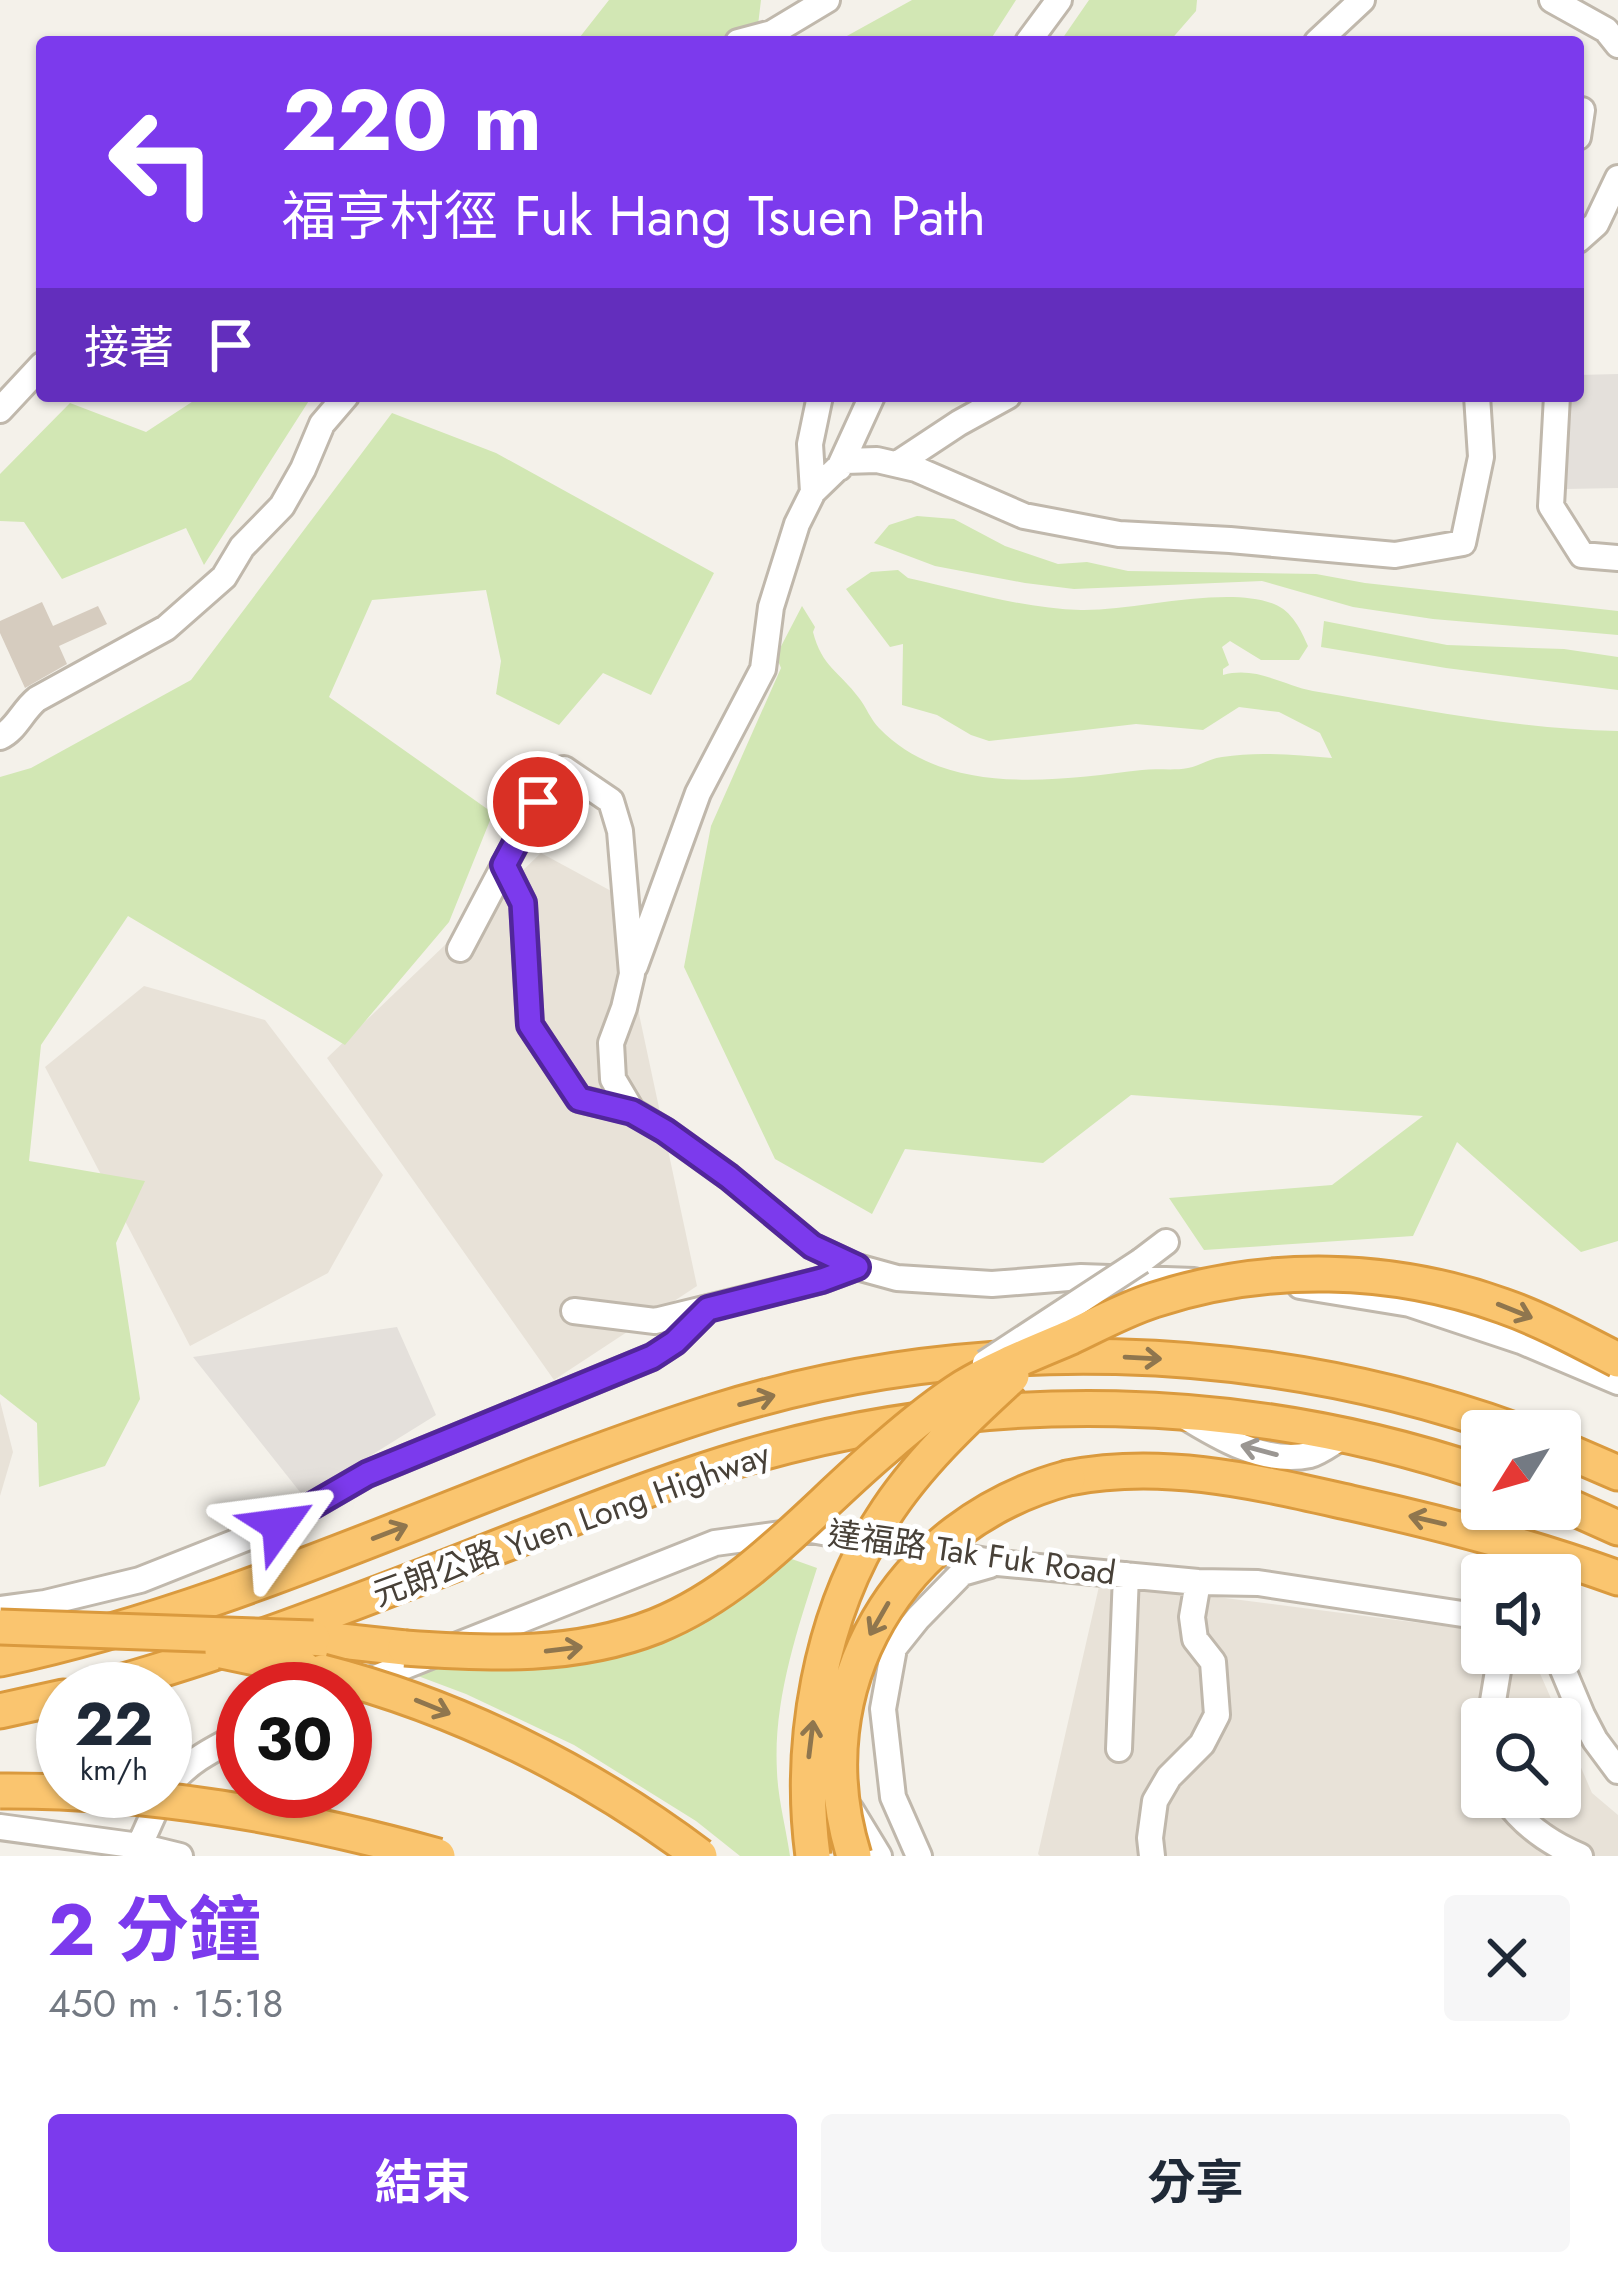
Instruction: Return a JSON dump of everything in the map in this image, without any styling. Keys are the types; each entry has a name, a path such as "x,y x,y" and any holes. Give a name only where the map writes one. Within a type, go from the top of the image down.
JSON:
{"highway":[{"path":"0,1627 313,1638 502,1654 613,1641 679,1616 726,1588 887,1446 964,1388 1153,1300 1248,1279 1314,1274 1388,1278 1473,1297 1529,1316 1618,1360"},
{"path":"813,1856 808,1793 817,1696 850,1580 880,1521 908,1484 1039,1351"},
{"name":"元朗公路 Yuen Long Highway","path":"0,1659 195,1605 715,1412 873,1374 996,1359 1081,1356 1213,1362 1353,1384 1461,1412"},
{"name":"元朗公路 Yuen Long Highway","path":"189,1662 307,1622 639,1492 799,1443 912,1421 987,1411 1178,1411 1344,1436 1461,1467"},
{"path":"1581,1457 1618,1473"},
{"path":"854,1856 840,1792 841,1737 852,1681 867,1640 891,1599 933,1549 969,1521 1025,1491 1094,1473 1145,1470 1234,1478 1486,1534 1618,1578"},
{"path":"1581,1511 1618,1528"},
{"path":"138,1634 343,1677 451,1714 582,1778 700,1856"},
{"path":"0,1711 36,1703"},
{"path":"0,1791 118,1795 200,1804 329,1827 438,1856"}],"street":[{"path":"761,36 826,0"},
{"path":"1032,36 1059,0"},
{"path":"1323,36 1362,0"},
{"path":"1552,0 1606,30 1618,45"},
{"path":"1584,235 1596,224 1618,178"},
{"path":"0,410 36,371"},
{"path":"0,737 37,699 166,628 224,577 242,547 282,506 322,424 341,402"},
{"path":"813,492 810,444 819,402"},
{"path":"838,467 869,402"},
{"path":"897,464 997,402"},
{"path":"632,1112 613,1078 611,1043 632,974 698,793 763,669 771,607 797,524 813,492 845,461 877,460 916,469 1024,516 1118,535 1395,555 1463,543 1481,457 1477,402"},
{"path":"1557,402 1551,506 1582,556 1618,558"},
{"path":"460,949 554,771 565,769 611,801 620,832 632,974"},
{"path":"504,865 523,903 530,1025 579,1099 632,1112 665,1131 812,1246 857,1267 897,1278 992,1284 1082,1277 1283,1284 1410,1304 1521,1341 1618,1382"},
{"path":"887,1446 961,1379 1166,1242"},
{"path":"574,1311 655,1321 857,1267"},
{"path":"0,1609 45,1604 140,1580 279,1525 367,1474 652,1357 708,1309"},
{"name":"達福路 Tak Fuk Road","path":"372,1679 715,1543 811,1530 998,1563 1198,1582 1258,1583 1461,1614"},
{"path":"919,1856 893,1797 883,1709 894,1648 962,1574 998,1563"},
{"path":"1118,1748 1126,1575"},
{"path":"1152,1856 1155,1801 1169,1777 1202,1744 1217,1715 1213,1662 1195,1639 1192,1617 1198,1582"},
{"path":"1565,1674 1582,1715 1618,1771"},
{"path":"139,1846 166,1790 185,1768 216,1748"},
{"path":"840,1792 880,1856"},
{"path":"1524,1818 1580,1856"},
{"path":"0,1827 180,1856"}],"shaded area":[{"path":"1618,374 1618,488 1566,489 1564,402 1584,402 1584,375"},
{"path":"541,853 613,892 697,1286 554,1380 327,1058"},
{"path":"144,986 265,1020 383,1175 328,1273 190,1346 45,1067"},
{"path":"397,1327 436,1415 304,1497 193,1357"},
{"path":"0,1401 13,1452 0,1496"},
{"path":"1100,1582 1461,1628 1461,1674 1540,1674 1551,1698 1461,1698 1461,1818 1581,1818 1581,1768 1592,1793 1618,1815 1618,1856 1038,1854"}],"green space":[{"path":"609,0 761,0 757,36 581,36"},
{"path":"912,0 1016,0 993,36 847,36"},
{"path":"1089,0 1197,0 1196,11 1174,36 1064,36"},
{"path":"192,402 308,402 204,565 186,528 62,579 24,522 0,521 0,474 70,403 146,432"},
{"path":"392,413 496,453 714,573 651,695 603,673 559,725 496,694 501,661 486,590 372,600 329,697 493,813 449,922 345,1045 128,916 41,1045 29,1161 145,1181 116,1243 140,1399 105,1466 39,1487 37,1423 0,1394 0,777 31,768 191,680"},
{"path":"917,516 954,519 1005,546 1058,564 1087,562 1128,571 1316,574 1618,611 1618,635 1353,607 1262,581 1074,589 1025,583 935,566 874,543 889,525"},
{"path":"898,570 908,578 1060,609 1254,599 1286,611 1308,646 1299,660 1261,660 1230,641 1222,647 1229,665 1223,675 1258,675 1313,691 1465,717 1618,731 1618,1241 1581,1252 1457,1142 1413,1236 1204,1250 1169,1198 1332,1185 1423,1116 1131,1095 1043,1163 905,1149 872,1214 775,1159 684,967 711,826 781,668 776,656 802,606 815,627 821,653 876,725 906,750 937,766 970,775 1039,780 1182,769 1236,755 1332,758 1320,733 1279,712 1239,707 1203,730 1136,724 989,741 971,735 937,715 902,705 903,644 890,647 846,589 871,572"},
{"path":"1324,621 1447,645 1564,649 1618,657 1618,690 1321,647"},
{"path":"789,1558 817,1568 788,1668 779,1720 778,1782 790,1856 740,1856 696,1821 574,1745 418,1676 448,1662 548,1667 609,1657 756,1583"}],"building":[{"path":"42,602 53,626 98,606 107,624 59,646 67,664 25,688 0,633 0,621"}],"route":[{"path":"279,1525 367,1474 652,1357 708,1309 857,1267 812,1246 665,1131 632,1112 579,1099 530,1025 523,903 504,865 538,802"}]}
